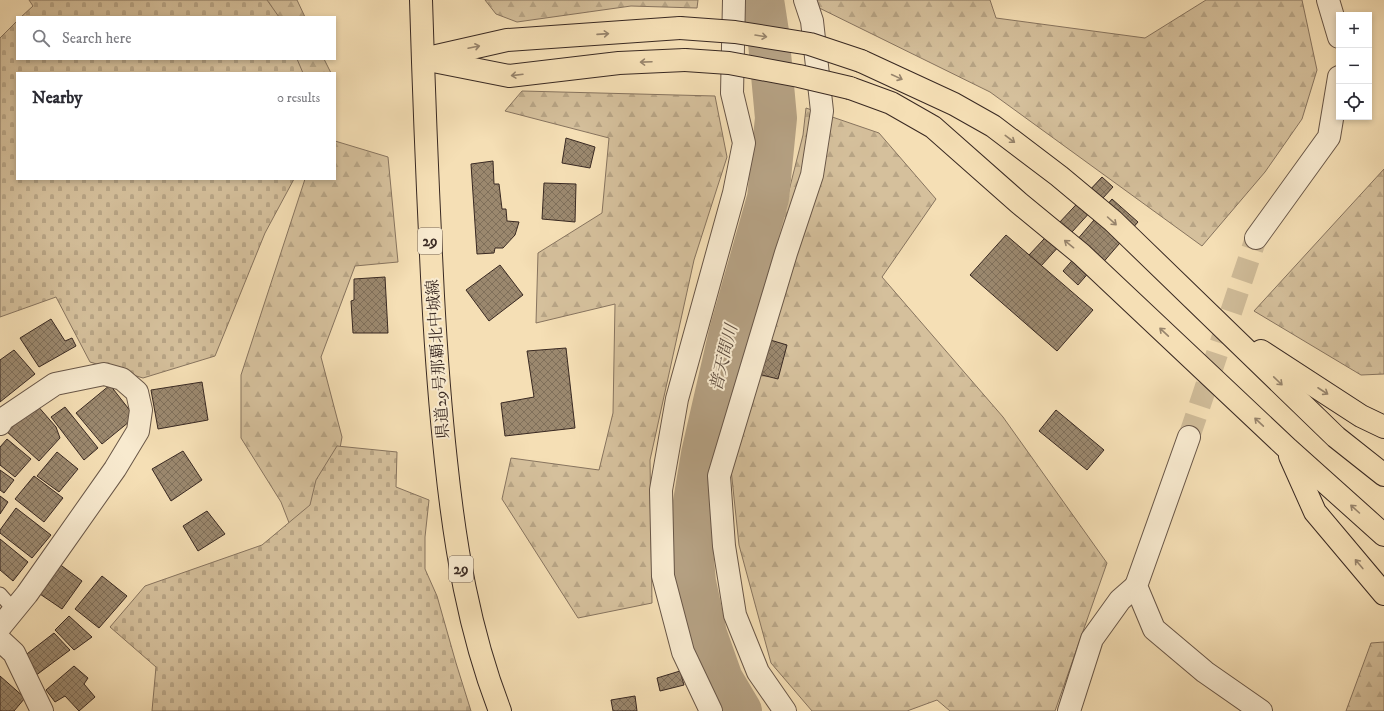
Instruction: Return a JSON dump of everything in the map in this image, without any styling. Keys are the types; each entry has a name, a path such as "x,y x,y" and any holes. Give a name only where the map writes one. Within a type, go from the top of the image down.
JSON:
{"main road":[{"name":"県道29号那覇北中城線","path":"421,0 426,152 436,347 450,494 462,578 468,608 492,690 500,711"},
{"path":"423,59 508,40 680,28 735,32 810,44 861,61 954,104 993,126 1059,176 1113,221 1336,437 1384,475"},
{"path":"423,59 509,76 620,63 685,60 729,63 799,76 850,88 891,103 933,127 1019,203 1081,254 1288,450 1384,535"},
{"path":"1220,325 1361,416 1384,427"},
{"path":"1288,450 1315,512 1384,594"}],"street":[{"path":"711,711 683,652 663,576 660,490 677,399 734,193 744,144 732,93 734,0"},
{"path":"785,711 758,672 735,615 724,546 719,476 786,253 812,175 822,111 812,21 805,0"},
{"path":"1328,0 1336,27"},
{"path":"1256,238 1329,136 1338,84"},
{"path":"0,424 3,419 55,384 104,374 122,379 137,392 141,410 138,431 115,469 27,594 7,602 0,627"},
{"path":"1068,711 1092,639 1120,600 1136,586 1188,437"},
{"path":"1136,586 1154,629 1204,672 1261,711"},
{"path":"0,640 14,653 42,711"}],"green space":[{"path":"29,0 267,0 278,16 22,16 33,6"},
{"path":"231,0 297,0 305,16 255,16"},
{"path":"485,0 698,0 697,8 631,6 517,22 496,14"},
{"path":"803,0 990,0 996,18 1145,38 1206,0 1302,0 1317,70 1302,119 1265,172 1202,246 990,92"},
{"path":"16,22 16,60 297,60 303,72 16,72 16,180 293,180 265,233 215,356 143,378 90,362 56,297 0,317 0,38"},
{"path":"289,60 324,60 330,72 296,72"},
{"path":"522,91 715,96 727,157 694,260 650,460 652,603 578,618 502,499 511,458 599,470 613,413 615,304 536,323 538,253 602,213 609,138 505,111"},
{"path":"806,108 879,133 936,199 882,277 1003,417 1107,563 1055,711 950,711 937,700 907,711 812,711 771,663 739,545 731,469 768,274 803,135"},
{"path":"336,141 388,157 398,262 355,266 321,357 342,437 315,590 281,502 241,438 241,375 305,180 336,180"},
{"path":"1384,169 1384,374 1361,375 1254,311"},
{"path":"337,446 397,452 396,487 429,500 425,537 425,569 437,596 471,711 152,711 156,667 110,627 145,586 262,545 310,505 316,480"},
{"path":"1384,642 1384,711 1346,711 1371,643"}],"building":[{"path":"566,138 595,147 590,168 562,163"},
{"path":"493,161 494,184 499,184 502,209 506,209 507,221 519,222 515,235 503,248 495,248 494,253 477,254 471,164"},
{"path":"1102,177 1113,187 1041,266 1029,255"},
{"path":"544,183 576,184 575,222 542,219"},
{"path":"1112,199 1138,222 1094,273 1091,270 1078,285 1063,271 1077,255 1070,248"},
{"path":"1006,235 1093,310 1057,351 970,275"},
{"path":"500,265 523,295 489,321 466,290"},
{"path":"385,277 388,333 353,333 351,301 354,300 354,279"},
{"path":"51,319 65,341 72,338 76,346 39,367 20,338"},
{"path":"767,339 787,345 778,379 758,374"},
{"path":"566,348 575,428 505,436 501,403 534,397 527,351"},
{"path":"14,350 35,374 0,402 0,360"},
{"path":"202,382 208,420 158,429 151,390"},
{"path":"110,385 135,417 102,444 76,413"},
{"path":"36,404 56,427 60,438 39,461 5,430"},
{"path":"65,407 98,448 84,460 51,417"},
{"path":"1056,410 1104,450 1087,470 1039,431"},
{"path":"7,439 31,459 15,477 0,465 0,447"},
{"path":"183,451 202,480 171,501 152,469"},
{"path":"57,452 78,469 59,492 37,476"},
{"path":"0,470 14,480 4,493 0,490"},
{"path":"34,476 63,498 44,522 15,499"},
{"path":"0,496 8,502 0,514"},
{"path":"16,508 51,535 32,558 0,533 0,530"},
{"path":"207,511 225,534 198,551 183,526"},
{"path":"0,539 28,562 13,581 0,570"},
{"path":"58,563 82,581 62,609 37,592"},
{"path":"102,576 127,596 99,628 75,609"},
{"path":"69,616 92,637 74,650 55,630"},
{"path":"54,633 70,650 35,676 23,657"},
{"path":"74,666 88,678 84,684 95,697 79,711 65,696 55,702 46,690"},
{"path":"680,671 684,685 660,691 657,678"},
{"path":"0,676 25,698 14,711 0,711"},
{"path":"635,696 637,711 613,711 611,700"}],"waterway":[{"name":"普天間川","path":"741,711 722,679 706,634 695,582 690,526 702,454 730,332 768,198 776,118 768,32 763,0"}],"tunnel":[{"path":"1189,437 1256,238"}]}
